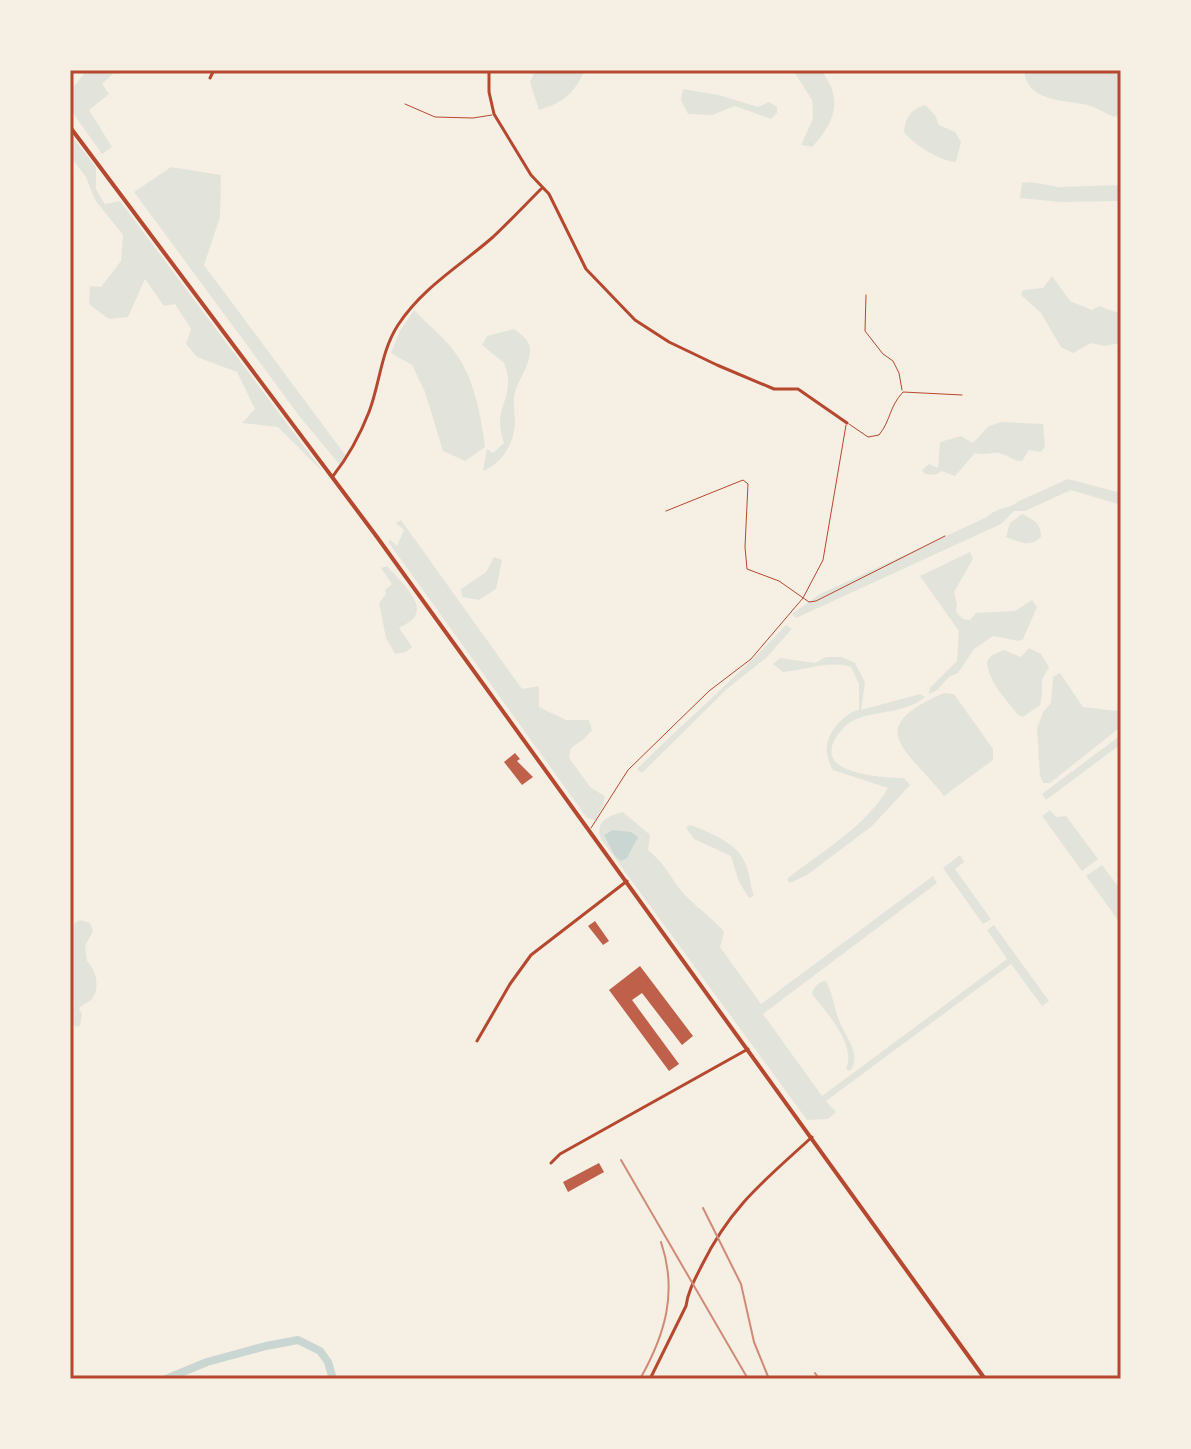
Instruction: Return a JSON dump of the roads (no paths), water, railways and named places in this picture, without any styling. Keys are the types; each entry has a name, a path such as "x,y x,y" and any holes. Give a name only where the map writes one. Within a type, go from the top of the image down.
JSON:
{"main road":[{"path":"70,127 407,579 985,1379"}],"street":[{"path":"210,78 214,70"},
{"path":"489,70 489,92 494,114 541,189 549,194 586,269 635,320 669,342 717,365 774,389 798,389 847,423"},
{"path":"332,478 350,453 370,411 384,356 396,327 415,302 492,238 541,189"},
{"path":"477,1041 531,955 627,881"},
{"path":"551,1163 560,1154 748,1049"},
{"path":"650,1379 717,1234 741,1202 812,1137"}],"lane":[{"path":"405,104 435,117 473,118 494,114"},
{"path":"866,295 865,331 883,354 893,361 903,392"},
{"path":"590,830 628,770 709,691 751,659 803,598 823,560 847,423 868,437 879,435 885,427 891,404 903,392 962,395"},
{"path":"666,511 743,480 748,484 747,569 779,581 809,602 945,536"}],"waterway":[{"path":"166,1379 207,1362 298,1340 320,1351 328,1362 333,1379"}],"railway":[{"path":"621,1160 748,1379"},
{"path":"703,1208 741,1284 754,1342 769,1379"},
{"path":"640,1379 656,1346 666,1313 668,1278 661,1242"},
{"path":"815,1373 819,1379"}]}
